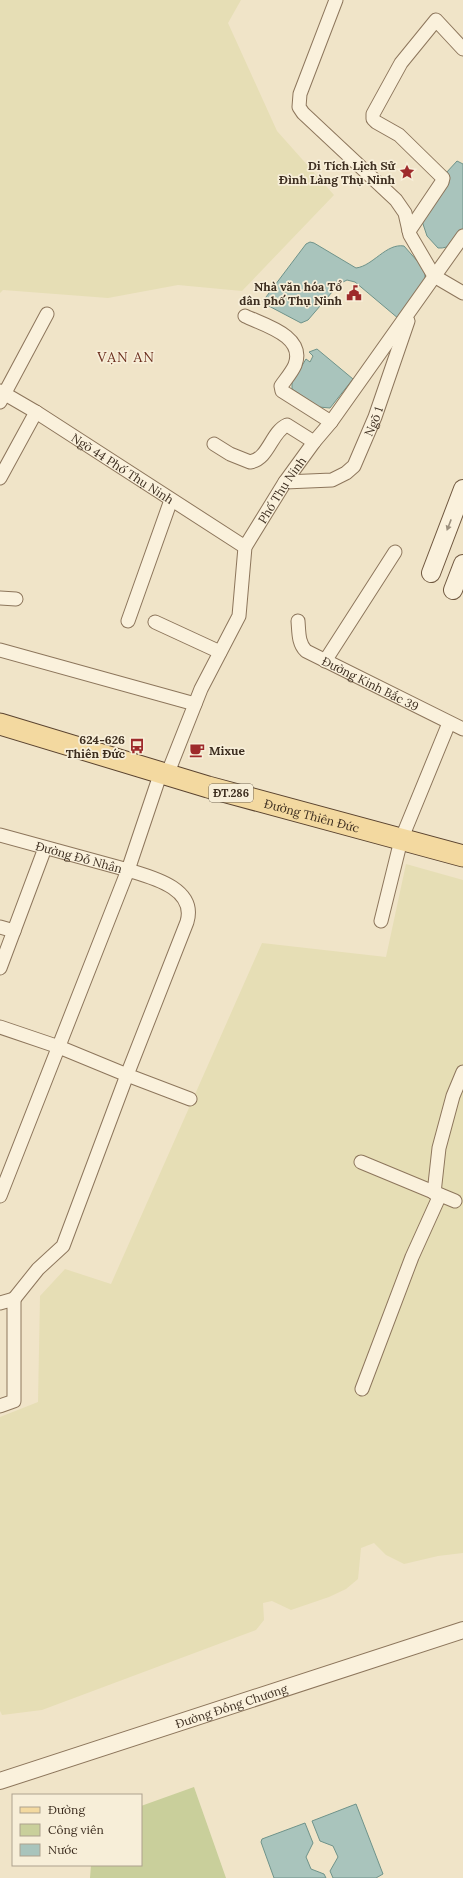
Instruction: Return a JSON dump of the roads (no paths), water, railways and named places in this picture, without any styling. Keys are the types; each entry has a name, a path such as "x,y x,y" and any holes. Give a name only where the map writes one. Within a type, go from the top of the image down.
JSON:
{"main road":[{"path":"431,572 463,489"},
{"path":"453,590 463,564"},
{"name":"Đường Thiên Đức","path":"0,724 164,774 463,856"}],"street":[{"path":"336,0 300,94 299,106 303,113 396,200 405,213 408,231 434,276 463,292"},
{"path":"408,231 442,182 442,178 399,135 376,122 373,119 373,114 401,63 436,20 463,48"},
{"name":"Phố Thụ Ninh","path":"164,774 195,704 239,616 245,546 285,482 314,442 331,422 463,236"},
{"name":"Ngõ 1","path":"285,482 332,480 346,473 354,466 374,417 413,306"},
{"path":"1,396 47,314"},
{"path":"244,316 291,339 297,351 296,363 281,386 282,391 331,422"},
{"name":"Ngõ 44 Phố Thụ Ninh","path":"1,396 36,412 171,500 245,546"},
{"path":"0,478 36,412"},
{"path":"214,444 230,454 250,462 259,458 281,429 288,425 314,442"},
{"path":"128,621 171,500"},
{"path":"325,661 395,552"},
{"path":"0,598 16,599"},
{"path":"155,622 220,652"},
{"name":"Đường Kinh Bắc 39","path":"298,622 302,647 306,651 463,729"},
{"path":"0,650 195,704"},
{"path":"381,921 401,840 449,723"},
{"name":"Đường Đỗ Nhân","path":"0,835 128,870 164,774"},
{"path":"0,968 45,848"},
{"path":"0,1303 14,1299 38,1269 63,1246 127,1075 187,922 189,914 188,907 170,885 128,870 59,1047 1,1188"},
{"path":"0,927 14,931"},
{"path":"0,1027 59,1047 190,1099"},
{"path":"362,1388 437,1194 439,1148 453,1096 463,1072"},
{"path":"361,1162 455,1201"},
{"path":"0,1406 14,1401 14,1299"},
{"name":"Đường Đồng Chương","path":"0,1781 463,1630"}],"water":[{"path":"457,161 463,164 463,233 449,246 438,248 427,236 422,221 449,183 446,173"},
{"path":"310,242 356,268 368,263 391,248 404,246 419,263 420,262 425,270 425,279 399,319 355,282 347,280 339,284 308,320 301,323 265,304 263,301 306,244"},
{"path":"317,349 353,379 330,408 319,407 292,389 292,382 306,359 310,362 313,356 309,352"},
{"path":"356,1804 383,1874 376,1878 333,1878 330,1871 338,1857 333,1846 320,1841 312,1821"},
{"path":"305,1823 313,1843 306,1857 311,1869 324,1874 326,1878 274,1878 261,1842 262,1839"}],"place":[{"name":"Di Tích Lịch Sử Đình Làng Thụ Ninh","path":"407,172"},
{"name":"Nhà văn hóa Tổ dân phố Thụ Ninh","path":"354,293"},
{"name":"624-626 Thiên Đức","path":"137,746"},
{"name":"Mixue","path":"197,750"}],"district":[{"name":"VẠN AN","path":"126,357"}]}
